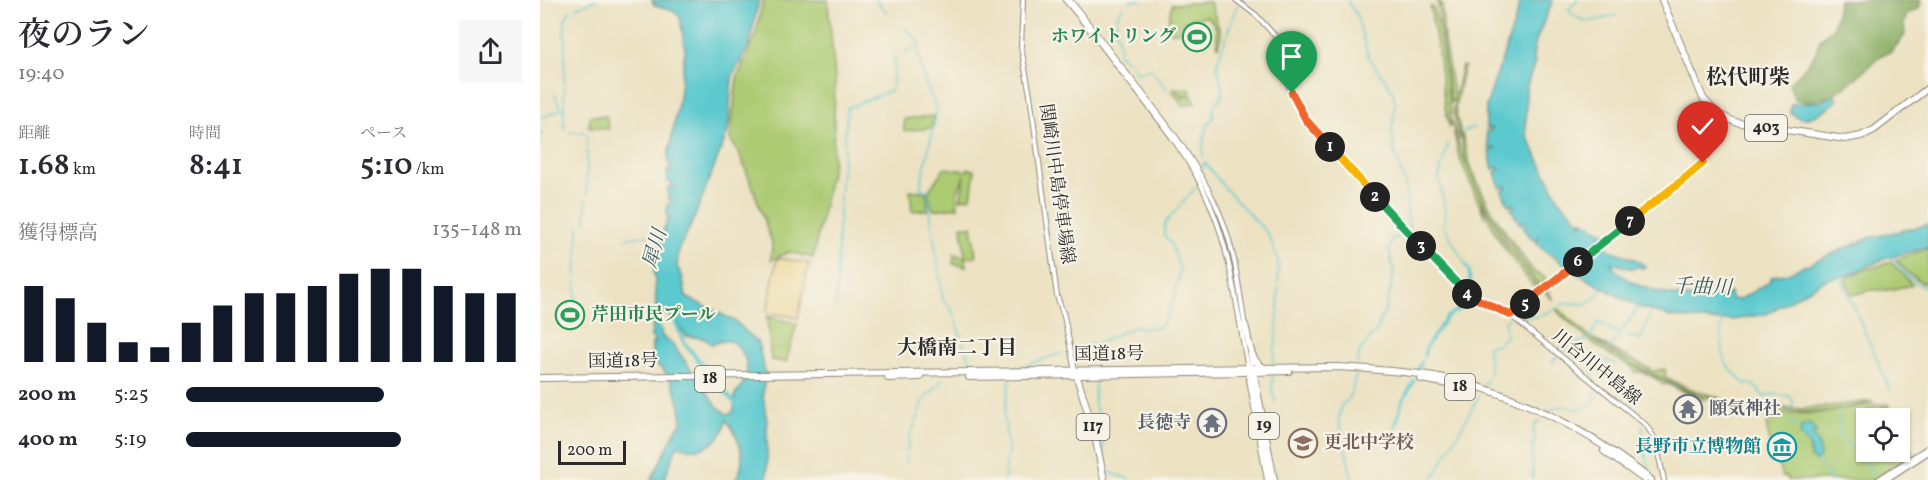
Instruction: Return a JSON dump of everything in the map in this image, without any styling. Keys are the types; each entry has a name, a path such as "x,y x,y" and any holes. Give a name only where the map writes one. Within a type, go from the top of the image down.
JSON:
{"highway":[{"path":"1662,0 1700,93 1707,105 1716,113"},
{"name":"403","path":"1716,113 1726,119 1741,123 1849,139 1874,130 1928,88"},
{"path":"1245,325 1254,359 1258,365 1264,367"},
{"name":"国道18号","path":"1076,373 1220,374 1264,367 1338,367 1385,369 1434,376 1479,387 1514,399 1569,425 1609,449 1652,480"},
{"name":"国道18号","path":"540,379 1251,370 1336,370 1384,373 1477,391 1533,411 1599,447 1645,480"},
{"name":"19","path":"1251,370 1253,396 1268,480"},
{"name":"19","path":"1251,370 1274,480"},
{"name":"117","path":"1076,373 1094,431 1104,480"},
{"path":"1220,374 1246,376 1253,396"}],"main road":[{"name":"関崎川中島停車場線","path":"1023,0 1021,47 1030,95 1057,296 1076,373"},
{"path":"1065,0 1161,123 1201,183 1222,239 1251,370"},
{"path":"1070,0 1176,136 1204,181 1220,213 1239,278 1251,370"},
{"name":"川合川中島線","path":"1236,0 1256,15 1276,37 1287,83 1311,126 1466,293 1510,315 1646,424 1655,439 1664,480"},
{"path":"1510,315 1703,163 1712,148 1716,113"},
{"path":"1878,480 1928,450"},
{"path":"1885,480 1928,450"}],"green space":[{"path":"763,0 828,0 835,79 833,162 813,258 789,252 771,260 772,243 739,153 730,139 737,78 756,33"},
{"path":"1437,0 1440,0 1440,6 1442,5 1444,39 1455,95 1462,66 1465,67 1455,109 1460,140 1453,111 1455,97 1451,103"},
{"path":"1839,0 1921,0 1919,9 1907,14 1904,23 1905,35 1890,53 1883,54 1832,95 1807,101 1795,99 1789,84 1815,54 1821,38 1833,28"},
{"path":"1210,2 1221,34 1218,47 1214,24 1207,17 1186,21 1178,32 1171,32 1167,28 1172,4"},
{"path":"1430,7 1433,7 1438,22 1451,116 1450,128 1445,107"},
{"path":"1173,88 1177,88 1178,96 1178,89 1190,88 1196,103 1183,105 1172,91"},
{"path":"590,116 606,116 609,129 589,128"},
{"path":"934,116 932,128 904,131 904,119"},
{"path":"1452,121 1462,154 1480,196 1485,218 1458,154"},
{"path":"1462,133 1473,171 1490,207 1535,273 1547,280 1545,282 1552,299 1519,257 1486,205 1468,167"},
{"path":"944,168 967,171 968,168 975,171 971,197 960,199 965,175 957,193 958,207 933,210 928,192"},
{"path":"910,190 926,192 928,210 912,211"},
{"path":"1482,201 1503,239 1535,286 1537,285 1539,290 1532,296 1536,292 1533,286 1497,235"},
{"path":"962,226 972,226 976,256 965,258 966,266 953,264 954,254 965,257"},
{"path":"1928,248 1928,280 1923,283 1909,274 1896,260"},
{"path":"1891,262 1913,285 1888,290 1871,290 1852,295 1845,279 1861,271"},
{"path":"1559,309 1601,345 1648,373 1641,371 1636,373 1630,366 1598,346 1559,313 1557,310"},
{"path":"767,316 797,324 786,362 771,360"},
{"path":"1592,338 1653,371 1665,369 1666,378 1720,398 1724,402 1696,394 1632,364"},
{"path":"1641,372 1705,400 1667,384 1663,385"},
{"path":"1873,401 1844,409 1816,412 1761,409 1766,407 1803,409"},
{"path":"1870,404 1888,404 1890,407 1856,408 1856,462 1901,462 1873,480 1788,480 1787,476 1782,477 1767,430 1769,418 1767,417 1825,413"}],"sand":[{"path":"777,258 809,263 798,318 767,312"}],"water":[{"path":"652,0 759,0 749,45 732,77 728,131 693,221 679,248 677,267 682,276 686,297 735,321 758,343 765,373 763,395 767,422 767,480 735,480 741,466 741,449 735,433 726,420 720,435 708,446 690,449 677,446 664,480 651,480 682,422 677,396 670,379 665,372 652,363 652,343 656,341 651,337 656,302 654,267 658,245 667,221 671,220 671,217 667,217 667,204 672,203 672,200 668,199 668,187 673,187 673,183 668,182 667,170 672,170 672,167 669,166 668,157 685,50 680,17 673,11 654,5","holes":["663,310 677,322 686,336 703,338 711,344 729,341 742,353 747,372 735,394 732,413 727,414 717,406 672,343 662,337 659,322"]},
{"path":"1521,0 1553,0 1537,38 1533,54 1535,62 1526,88 1526,134 1559,200 1583,225 1581,220 1604,232 1610,240 1600,235 1608,249 1645,266 1633,269 1611,263 1619,273 1632,282 1665,294 1702,298 1730,293 1731,299 1739,300 1769,282 1772,276 1786,274 1869,238 1928,225 1928,247 1881,260 1849,275 1827,279 1766,314 1732,320 1713,321 1671,317 1637,306 1576,273 1540,247 1536,242 1538,237 1533,240 1523,227 1525,221 1520,224 1511,209 1515,206 1514,204 1509,206 1502,191 1506,186 1500,188 1495,172 1499,170 1499,167 1493,169 1489,152 1495,148 1489,149 1486,131 1491,131 1492,128 1486,128 1486,106"},
{"path":"1835,95 1837,101 1814,116 1802,118 1790,112 1791,104 1819,102"},
{"path":"1809,424 1815,428 1816,434 1812,436 1818,441 1820,457 1816,461 1810,458 1810,447 1800,435 1801,427"}],"waterway":[{"path":"576,8 596,0"},
{"path":"875,0 888,13"},
{"path":"1128,1 1140,0"},
{"path":"1348,0 1356,14 1369,58 1393,91 1395,102 1393,146 1405,184 1409,229"},
{"path":"1577,0 1568,10 1585,21 1616,15"},
{"path":"1203,157 1204,136 1213,118 1213,107 1223,94 1217,63 1237,5"},
{"path":"1124,6 1116,19 1116,25 1119,55 1129,61"},
{"path":"564,129 565,19 570,11"},
{"path":"905,28 920,42 917,48 924,79 937,110 920,189 927,190 943,300 950,307 954,316"},
{"path":"905,52 917,47"},
{"path":"836,307 839,210 847,108 892,90 895,56"},
{"path":"1131,63 1136,73 1150,68 1167,89"},
{"path":"541,118 561,109 555,95"},
{"path":"1464,131 1475,127"},
{"path":"540,140 542,131"},
{"path":"569,132 584,132"},
{"path":"587,134 587,139"},
{"path":"1448,143 1439,176 1445,212 1444,226 1466,266"},
{"path":"587,151 587,194"},
{"path":"1202,170 1204,162"},
{"path":"1205,163 1268,234 1278,260 1278,283"},
{"path":"1168,313 1174,299 1180,270 1171,244 1164,235 1165,223 1196,187"},
{"path":"586,199 586,222"},
{"path":"576,277 579,226"},
{"path":"1403,235 1406,232"},
{"path":"626,238 664,234"},
{"path":"1389,296 1394,271 1389,251 1392,238 1400,237"},
{"path":"1892,256 1907,276 1928,289"},
{"path":"1469,270 1471,293"},
{"path":"1840,275 1891,392"},
{"path":"576,282 576,302"},
{"path":"1561,305 1586,304 1597,296 1602,287"},
{"path":"1273,364 1278,317 1278,288"},
{"path":"1385,310 1389,297"},
{"path":"1466,304 1470,297"},
{"path":"1458,310 1464,306"},
{"path":"1608,348 1611,347 1639,306"},
{"path":"1516,317 1536,317 1558,308"},
{"path":"1381,320 1385,311"},
{"path":"1440,326 1456,311"},
{"path":"1625,336 1641,339 1651,311"},
{"name":"犀川","path":"673,316 685,344 738,407"},
{"path":"1073,350 1101,342 1135,326 1144,329 1161,326 1167,316"},
{"path":"1490,374 1488,346 1496,345 1506,337 1505,322 1509,318"},
{"path":"1378,328 1380,320"},
{"path":"956,321 961,337"},
{"path":"1591,335 1599,322 1617,333"},
{"path":"1721,330 1722,322"},
{"path":"1427,346 1439,328"},
{"path":"1374,334 1378,329"},
{"path":"1721,331 1723,351"},
{"path":"1357,364 1360,351 1372,335"},
{"path":"1559,351 1561,349 1566,351 1567,344 1578,346 1579,342 1586,341 1589,337"},
{"path":"962,341 974,370"},
{"path":"1424,356 1426,347"},
{"path":"1018,368 1062,353"},
{"path":"1723,353 1726,364 1745,384 1754,386 1764,397 1773,394 1789,396 1793,401 1792,409"},
{"path":"1552,363 1557,356"},
{"path":"1603,358 1600,365 1606,360 1616,364"},
{"path":"1593,377 1592,372 1601,360"},
{"path":"1598,361 1593,368 1595,370 1599,365"},
{"path":"1417,371 1422,362"},
{"path":"1273,375 1272,391 1276,402"},
{"path":"1352,390 1356,375"},
{"path":"918,412 927,395 942,380"},
{"path":"1005,470 1008,451 1004,415 1010,380"},
{"path":"1483,385 1488,380"},
{"path":"1095,381 1094,403 1101,424 1104,454"},
{"path":"1402,402 1414,381"},
{"path":"1548,411 1560,407 1578,410 1586,407 1594,399 1596,386"},
{"path":"1339,420 1341,405 1349,399 1351,392"},
{"path":"1432,480 1479,396"},
{"path":"1395,428 1401,405"},
{"path":"1838,414 1839,422"},
{"path":"909,437 919,416 917,415"},
{"path":"1533,480 1532,453 1535,435 1533,431 1534,426 1541,420"},
{"path":"1790,421 1799,428"},
{"path":"1339,422 1352,480"},
{"path":"1839,424 1842,440 1855,450"},
{"path":"1643,425 1642,442 1652,476"},
{"path":"1390,449 1394,435"},
{"path":"907,452 909,440"},
{"path":"906,463 907,456"},
{"path":"1104,458 1107,471 1130,480"},
{"path":"1817,460 1822,467"},
{"path":"1864,462 1870,470"},
{"path":"1824,470 1832,480"},
{"path":"1871,471 1873,475"},
{"path":"1004,480 1005,473"}],"place":[{"name":"ホワイトリング","path":"1197,37"},
{"name":"芹田市民プール","path":"570,315"},
{"name":"頥気神社","path":"1688,409"},
{"name":"長徳寺","path":"1212,423"},
{"name":"更北中学校","path":"1303,443"},
{"name":"長野市立博物館","path":"1782,447"}],"district":[{"name":"松代町柴","path":"1748,78"},
{"name":"大橋南二丁目","path":"957,349"}],"route":[{"path":"1292,93 1311,126 1466,293 1510,315 1703,163"}],"water label":[{"name":"千曲川","path":"1702,288"}]}
